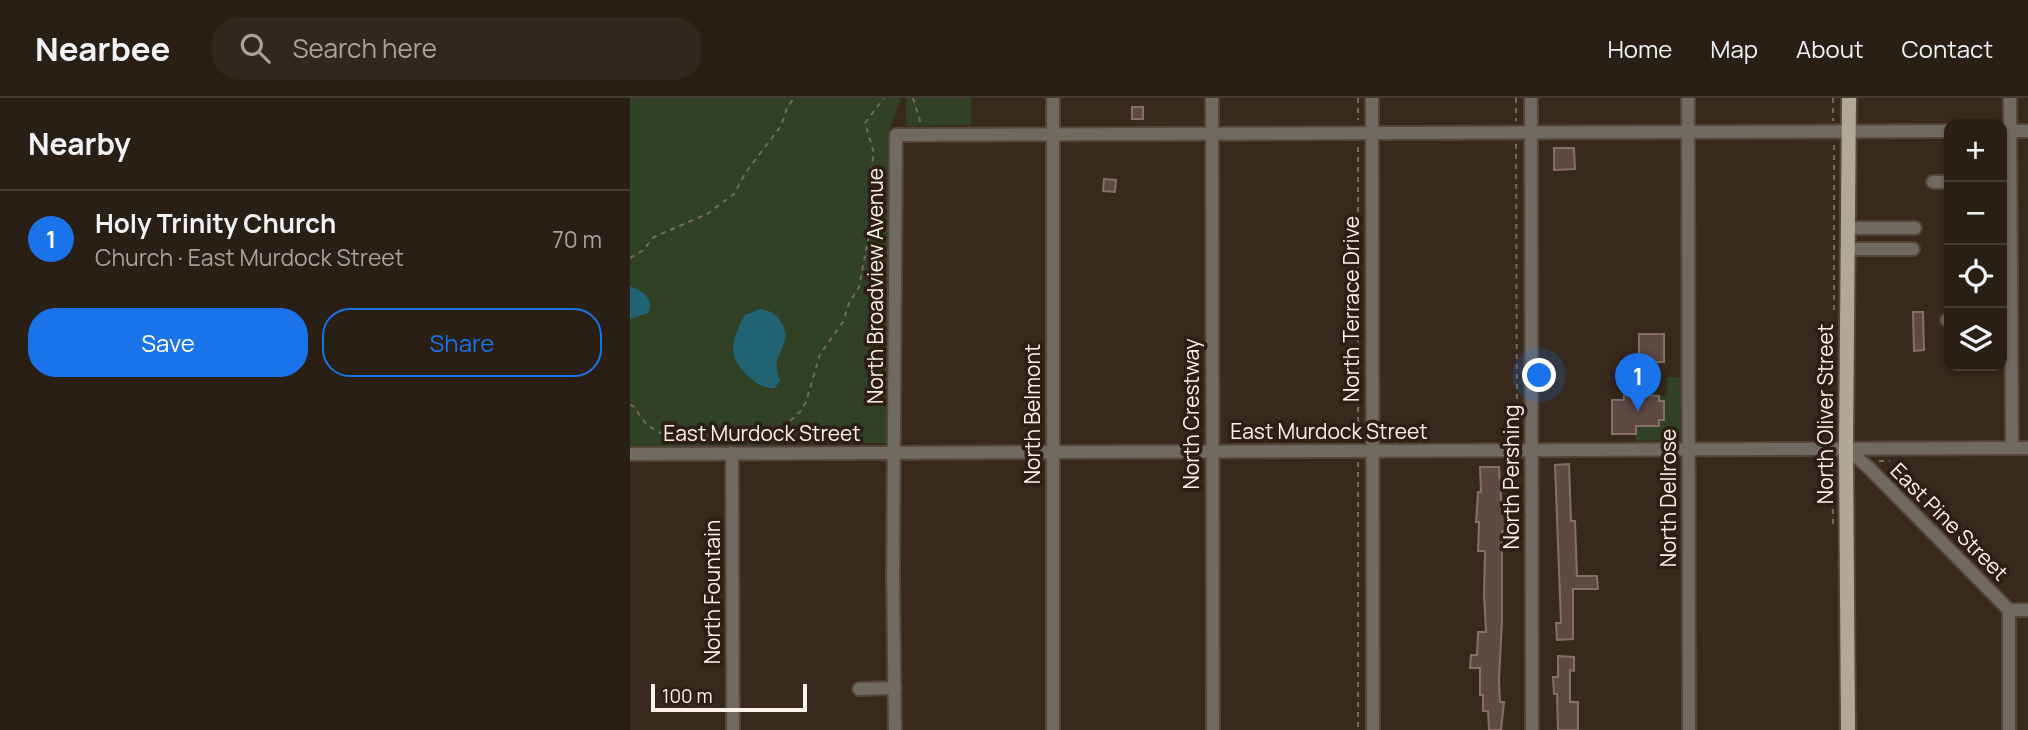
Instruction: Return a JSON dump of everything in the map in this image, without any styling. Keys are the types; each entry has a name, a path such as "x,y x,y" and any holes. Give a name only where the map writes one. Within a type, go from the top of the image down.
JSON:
{"main road":[{"name":"North Oliver Street","path":"1848,730 1846,449 1849,98"}],"street":[{"name":"North Belmont","path":"1053,98 1053,730"},
{"name":"North Crestway","path":"1212,98 1213,730"},
{"name":"North Terrace Drive","path":"1372,98 1365,452 1373,730"},
{"name":"North Pershing","path":"1531,98 1532,730"},
{"name":"North Dellrose","path":"1688,98 1689,730"},
{"path":"2007,123 2010,98"},
{"path":"921,134 1944,131"},
{"path":"2007,131 2028,131"},
{"name":"North Broadview Avenue","path":"895,730 896,135 921,134"},
{"path":"1933,182 1944,182"},
{"path":"2006,182 2007,308"},
{"path":"1848,228 1914,228"},
{"path":"1848,249 1913,249"},
{"path":"2007,342 2012,448"},
{"name":"East Murdock Street","path":"630,454 2028,448"},
{"name":"East Pine Street","path":"1846,449 1870,469 2009,610 2028,610"},
{"name":"North Fountain","path":"732,453 733,730"},
{"path":"2009,610 2009,730"},
{"path":"859,689 895,688"}],"path":[{"path":"630,258 642,251 654,237 707,214 734,194 746,172 781,126 787,108 794,98"},
{"path":"630,405 634,406 647,425 667,437 688,440 716,436 733,428 768,433 783,427 800,412 806,402 820,354 844,322 849,303 859,287 873,214 871,168 874,153 865,123 884,98"},
{"path":"913,98 920,115 921,134"},
{"path":"1357,98 1365,452 1359,730"},
{"path":"1516,98 1517,440"},
{"path":"1833,98 1834,313"}],"green space":[{"path":"630,98 901,98 889,131 886,443 630,447"},
{"path":"906,98 971,98 971,125 906,126"},
{"path":"1667,377 1680,379 1680,436 1677,440 1636,441 1636,426 1659,426 1659,396 1667,396"}],"water":[{"path":"630,286 649,299 650,308 648,313 630,319"},
{"path":"759,309 777,316 786,334 777,361 780,380 775,388 768,388 748,377 738,364 733,351 735,337 745,315"}],"building":[{"path":"1132,107 1143,107 1143,119 1132,119"},
{"path":"1554,148 1574,148 1575,169 1554,170"},
{"path":"1104,179 1116,180 1115,192 1103,191"},
{"path":"1913,312 1923,312 1924,350 1914,351"},
{"path":"1639,334 1664,334 1664,362 1639,362"},
{"path":"1624,394 1659,396 1659,401 1664,401 1664,420 1659,420 1659,426 1636,426 1636,434 1612,434 1612,400 1624,400"},
{"path":"1569,464 1577,576 1597,576 1598,589 1573,589 1573,639 1557,640 1556,623 1561,623 1555,465"},
{"path":"1480,467 1499,467 1502,515 1506,515 1506,530 1502,531 1499,680 1500,702 1504,702 1501,730 1489,730 1488,711 1483,711 1483,695 1480,695 1480,668 1470,668 1471,655 1477,655 1478,632 1486,632 1485,551 1478,551 1479,522 1476,522 1478,492 1481,492"},
{"path":"1558,656 1574,657 1574,671 1570,670 1570,702 1578,702 1578,730 1558,730 1557,694 1554,694 1553,677 1558,677"}],"place":[{"name":"Holy Trinity Church","path":"1638,411"}]}
